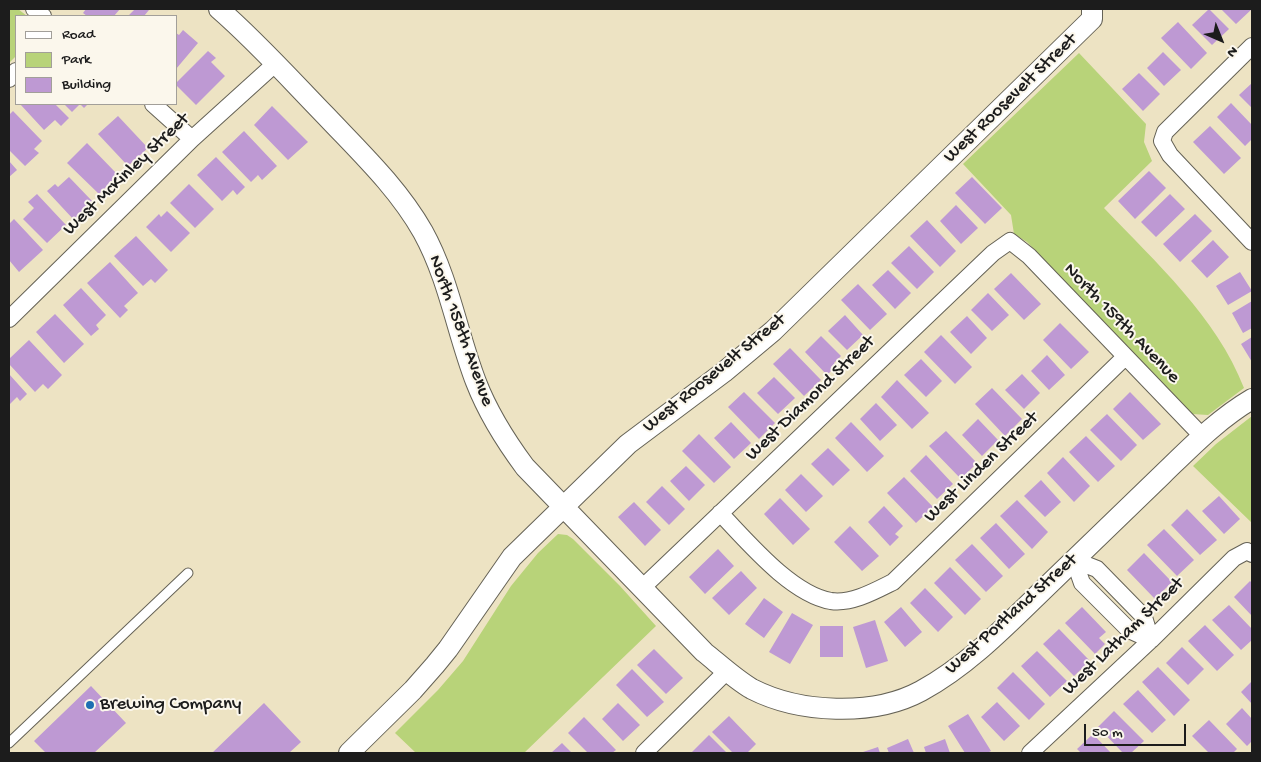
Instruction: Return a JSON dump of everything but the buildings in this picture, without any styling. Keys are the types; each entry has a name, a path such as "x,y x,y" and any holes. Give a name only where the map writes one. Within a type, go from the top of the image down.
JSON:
{"street":[{"name":"North 158th Avenue","path":"219,9 276,63 380,173 393,188 419,226 442,275 476,382 491,416 525,467 704,652 727,671"},
{"name":"West Roosevelt Street","path":"349,753 413,690 448,649 512,557 628,444 724,372 773,330 1092,19 1092,9"},
{"path":"1252,46 1165,132 1162,141 1170,154 1252,242"},
{"name":"West McKinley Street","path":"9,319 192,139 276,63"},
{"path":"155,105 192,139"},
{"name":"North 159th Avenue","path":"1010,241 1029,256 1202,436"},
{"name":"West Diamond Street","path":"642,588 993,253 1010,241"},
{"name":"West Linden Street","path":"720,513 780,573 808,594 832,601 860,598 894,582 1125,357"},
{"name":"West Portland Street","path":"727,671 751,688 767,695 833,710 859,709 887,704 920,692 962,665 1202,436 1252,399"},
{"name":"West Latham Street","path":"1030,753 1151,640 1234,558 1250,552"},
{"path":"1074,560 1082,583 1129,630 1151,640"},
{"path":"644,753 727,671"}],"lane":[{"path":"9,743 188,573"}],"green space":[{"path":"9,9 18,9 26,15 15,15 15,57 9,63"},
{"path":"1079,53 1146,124 1144,142 1152,161 1104,208 1164,270 1201,314 1218,337 1244,388 1208,415 1192,414 1027,242 1014,234 1011,215 963,164"},
{"path":"1252,416 1252,523 1193,466 1216,444"},
{"path":"558,534 567,535 573,539 620,586 656,626 524,753 416,753 395,733 438,690 463,661 511,586 538,553"}],"place":[{"name":"Brewing Company","path":"90,705"}]}
